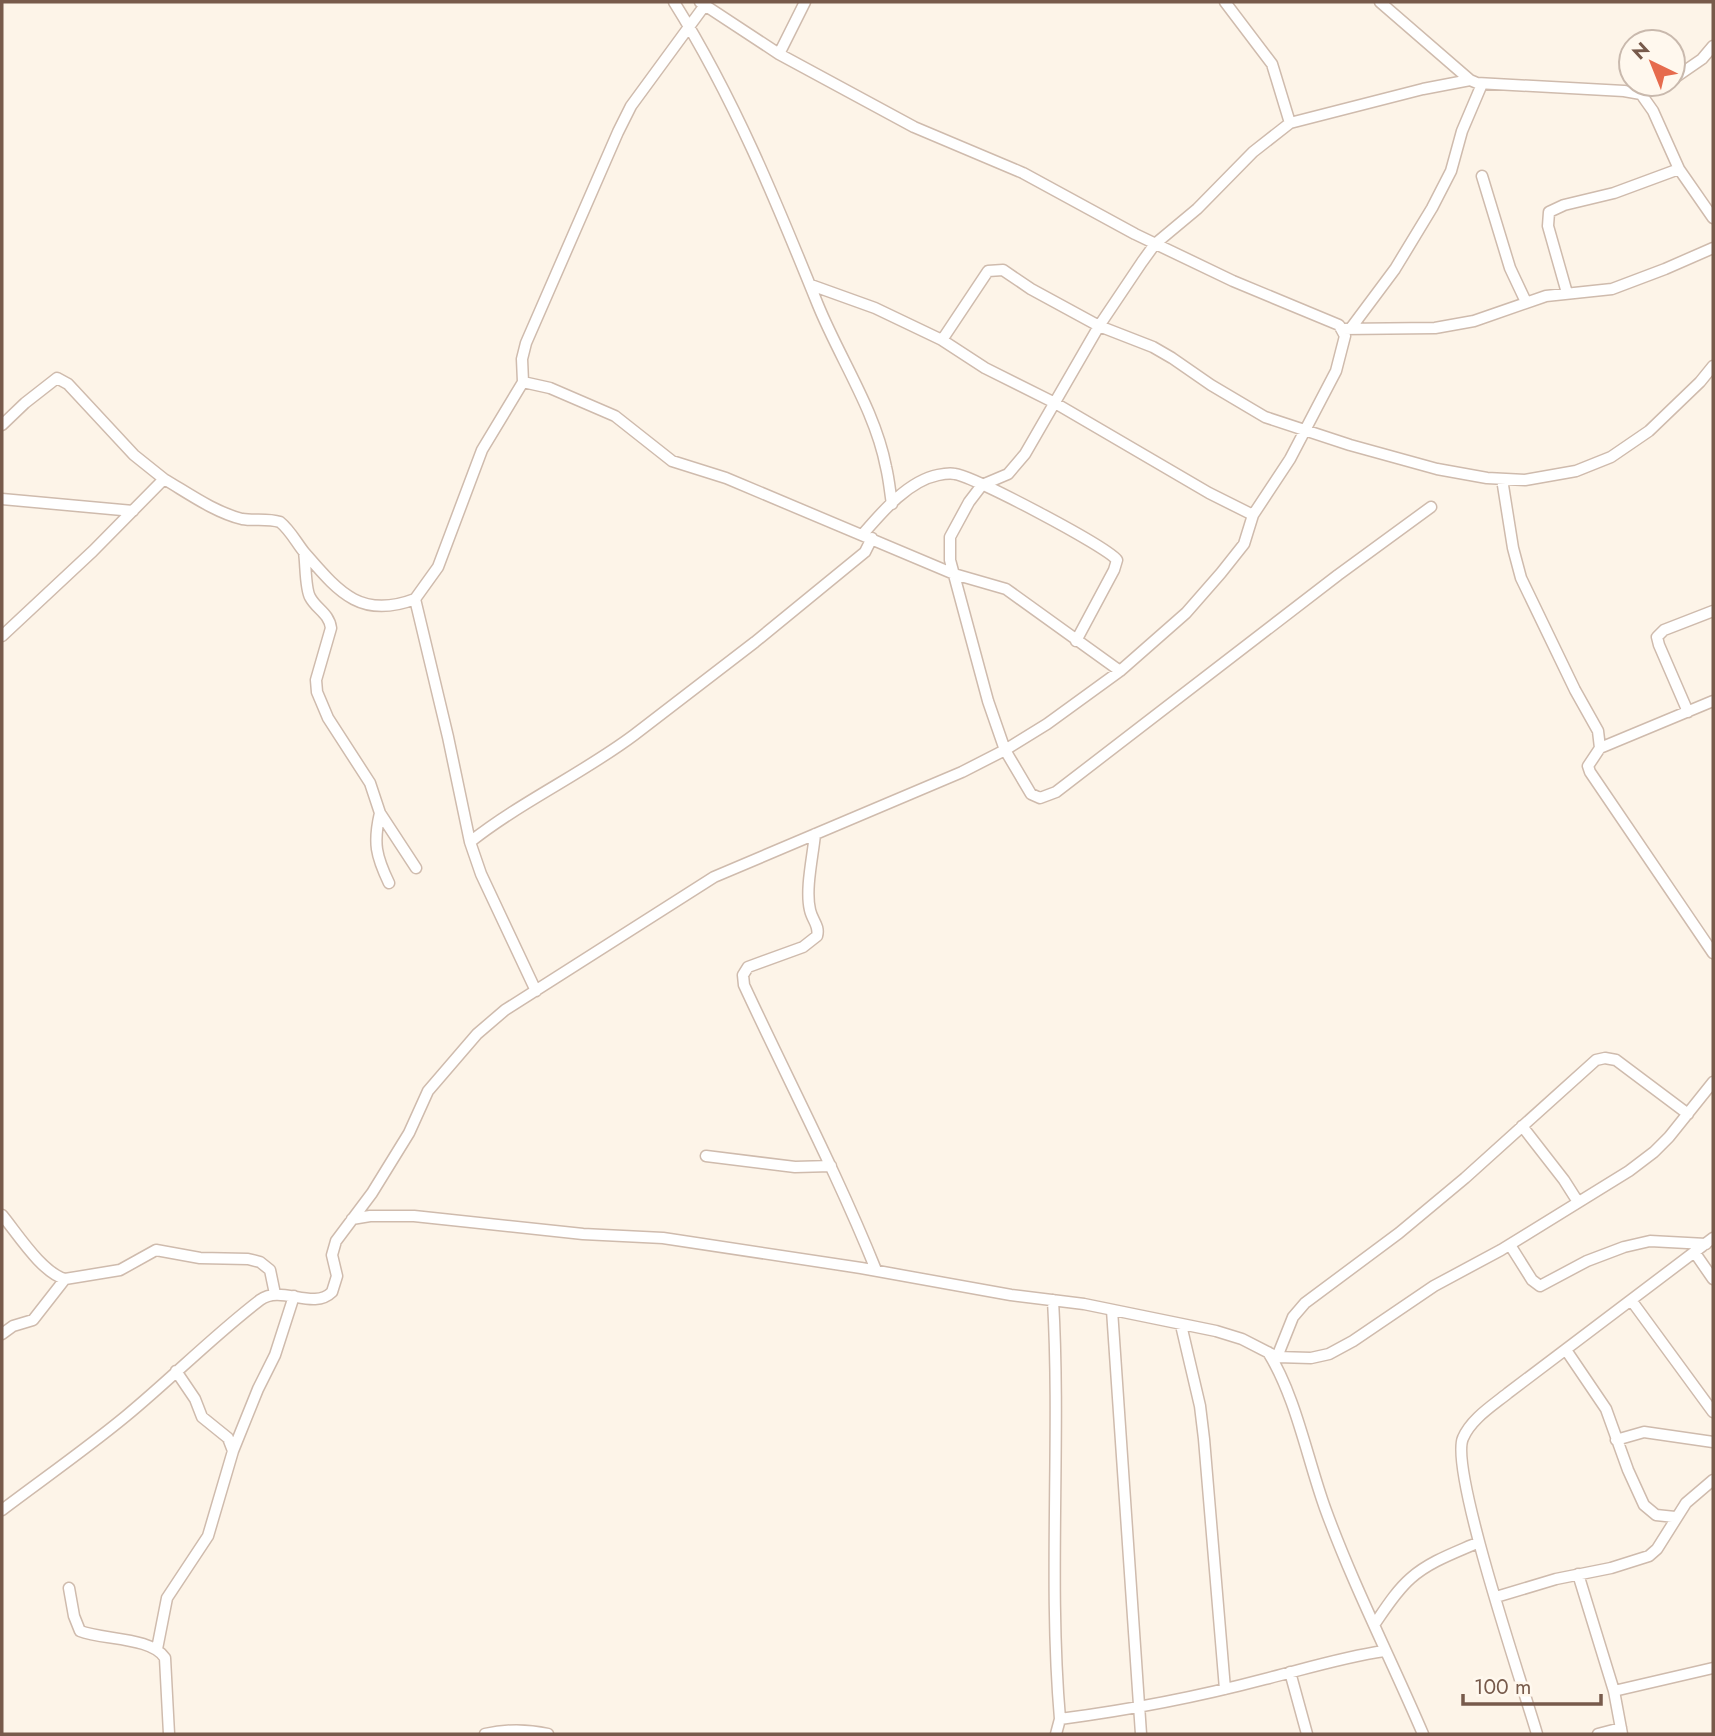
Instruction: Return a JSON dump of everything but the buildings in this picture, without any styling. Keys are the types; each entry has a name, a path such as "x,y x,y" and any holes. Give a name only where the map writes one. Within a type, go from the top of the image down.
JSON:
{"street":[{"path":"674,2 690,26 737,115 874,427 886,466 892,504"},
{"path":"779,54 805,2"},
{"path":"1225,2 1272,64 1290,123"},
{"path":"1380,2 1469,80 1482,84 1617,91"},
{"path":"2,425 57,378 68,384 134,455 164,479 219,511 243,519 280,522 304,552 349,597 364,605 380,606 415,598 438,567 482,450 523,382 522,359 526,343 618,132 631,106 703,4 779,54 914,127 1055,190 1155,244 1233,281 1347,328 1435,328 1474,321 1526,302 1567,293 1612,289 1713,248"},
{"path":"1687,69 1702,59 1713,46"},
{"path":"1431,507 1338,575 1056,792 1040,798 1031,794 1005,750 988,701 950,560 950,537 961,515 982,485 1008,474 1017,465 1099,326 1155,244 1197,209 1253,152 1290,123 1469,80"},
{"path":"2,1510 126,1416 264,1297 275,1294 321,1298 332,1292 337,1276 333,1248 372,1193 409,1133 428,1091 477,1034 505,1010 714,877 962,772 1005,750 1047,724 1120,671 1186,613 1244,544 1253,515 1290,459 1341,357 1347,328 1395,269 1432,208 1451,170 1462,131 1482,84"},
{"path":"1644,98 1653,111 1679,169 1713,218"},
{"path":"1567,293 1548,226 1549,212 1564,205 1614,193 1679,169"},
{"path":"1482,176 1510,268 1526,302"},
{"path":"942,340 988,271 1003,270 1031,289 1099,326 1153,347 1265,417 1437,469 1488,478 1525,480 1576,471 1611,457 1649,431 1713,366"},
{"path":"811,285 875,308 942,340 985,368 1055,403 1209,493 1253,515"},
{"path":"523,382 550,388 615,416 672,461 726,478 954,574 1006,589 1120,671"},
{"path":"470,842 614,750 755,642 865,552 868,536 892,504 907,491 937,475 954,474 982,485 1067,528 1113,555 1117,565 1076,640"},
{"path":"2,636 164,479"},
{"path":"1502,479 1513,548 1521,578 1575,690 1598,731 1600,748"},
{"path":"2,499 133,510"},
{"path":"304,552 309,595 330,619 331,628 316,680 317,692 328,718 370,783 380,813 416,868"},
{"path":"415,598 470,842 481,874 536,991"},
{"path":"1688,712 1657,637 1664,630 1713,611"},
{"path":"1713,701 1600,748 1588,766 1592,778 1713,953"},
{"path":"380,813 375,834 376,852 389,883"},
{"path":"815,834 809,906 818,928 817,936 803,947 748,967 743,975 744,985 796,1099 846,1196 876,1270"},
{"path":"1423,1734 1384,1651 1326,1510 1273,1355 1293,1317 1306,1303 1399,1234 1596,1060 1616,1060 1688,1114"},
{"path":"352,1219 370,1216 414,1216 583,1234 663,1238 876,1270 1112,1310 1242,1339 1273,1355 1291,1359 1329,1354 1434,1286 1510,1245 1578,1202 1654,1152 1713,1082"},
{"path":"1522,1126 1578,1202"},
{"path":"706,1156 795,1167 831,1166"},
{"path":"2,1215 35,1256 65,1279 120,1270 156,1250 200,1258 248,1259 260,1262 270,1270 275,1294"},
{"path":"1510,1245 1532,1280 1540,1286 1587,1261 1624,1247 1650,1241 1710,1241"},
{"path":"1537,1734 1479,1542 1462,1472 1462,1439 1477,1418 1508,1392 1710,1241"},
{"path":"1695,1253 1713,1279"},
{"path":"2,1334 13,1326 33,1320 65,1279"},
{"path":"157,1649 167,1598 208,1536 233,1451 258,1388 275,1355 294,1296"},
{"path":"1053,1300 1056,1357 1053,1604 1060,1719 1056,1734"},
{"path":"1632,1300 1713,1412"},
{"path":"1112,1310 1141,1734"},
{"path":"1181,1325 1200,1406 1204,1439 1225,1689"},
{"path":"1566,1350 1600,1399 1644,1506 1656,1515 1675,1517"},
{"path":"176,1371 195,1399 202,1417 228,1438 233,1451"},
{"path":"1616,1440 1644,1432 1713,1442"},
{"path":"1496,1597 1648,1556 1657,1549 1686,1503 1713,1480"},
{"path":"1374,1625 1412,1577 1429,1565 1479,1542"},
{"path":"1578,1574 1614,1691 1621,1731 1598,1734"},
{"path":"69,1588 80,1631 157,1649 165,1658 169,1734"},
{"path":"1060,1719 1140,1708 1225,1689 1321,1662 1384,1651"},
{"path":"1614,1691 1713,1668"},
{"path":"1290,1672 1307,1734"},
{"path":"485,1734 526,1729 548,1734"}]}
